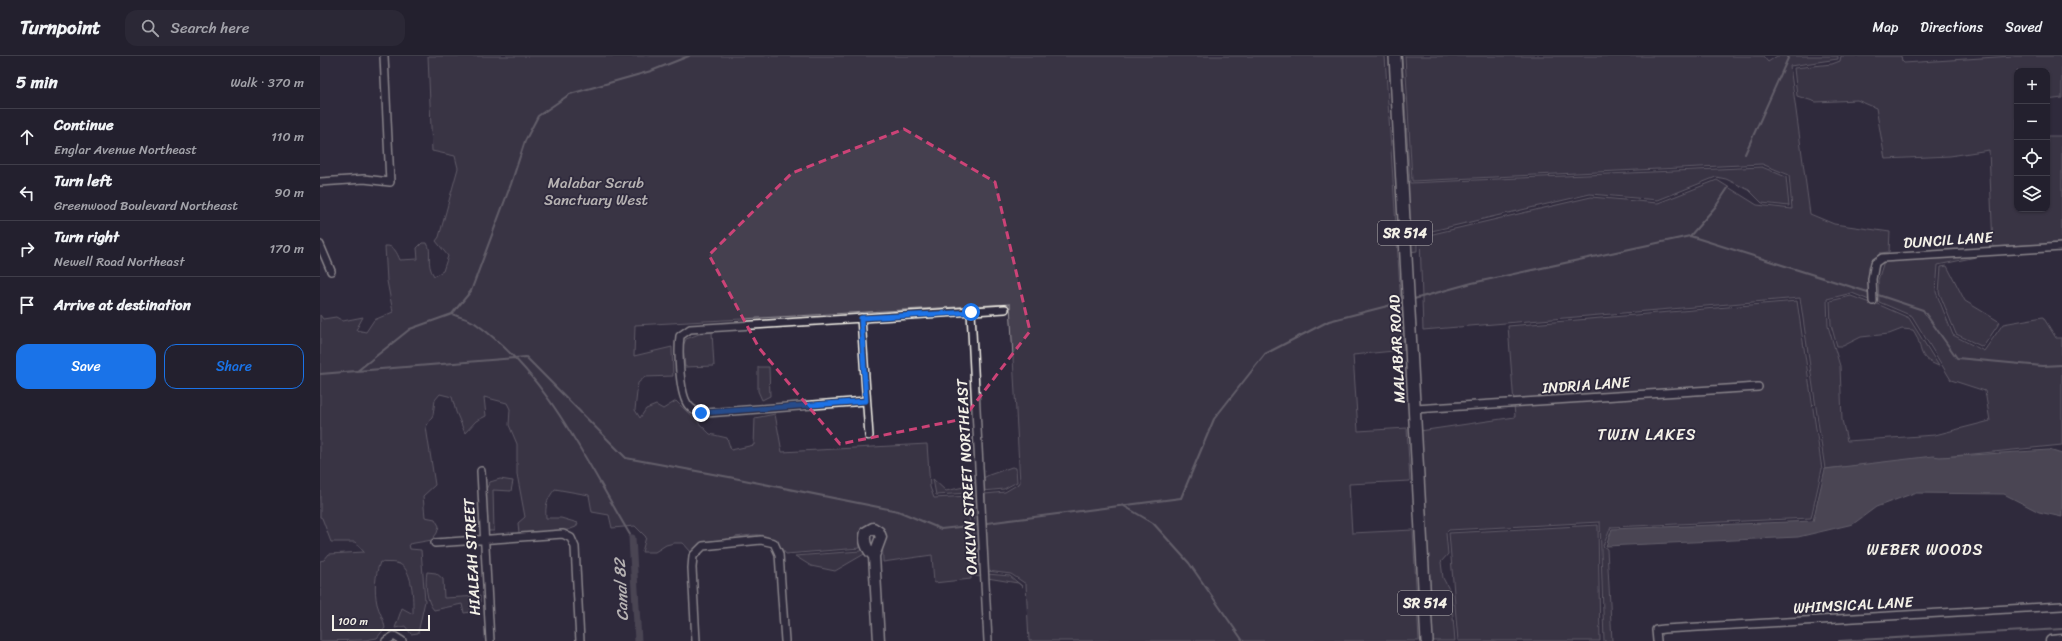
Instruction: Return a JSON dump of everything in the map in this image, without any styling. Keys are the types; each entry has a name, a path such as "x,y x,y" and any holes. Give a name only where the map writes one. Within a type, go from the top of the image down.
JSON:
{"main road":[{"name":"MALABAR ROAD","path":"1395,56 1427,641"}],"street":[{"path":"320,182 364,179 390,182 384,56"},
{"path":"320,245 331,271"},
{"name":"DUNCIL LANE","path":"1873,301 1872,291 1875,263 1882,258 2062,247"},
{"path":"866,401 706,413 696,412 686,403 682,388 680,341 684,332 690,329 1005,310"},
{"name":"OAKLYN STREET NORTHEAST","path":"971,312 988,641"},
{"path":"861,318 869,436"},
{"name":"INDRIA LANE","path":"1415,409 1758,387"},
{"name":"HIALEAH STREET","path":"481,471 490,641"},
{"path":"435,543 564,534 571,538 575,547 580,641"},
{"path":"696,641 692,568 693,556 703,546 761,540 774,543 779,554 784,641"},
{"path":"874,556 879,641"},
{"name":"WHIMSICAL LANE","path":"1657,641 1656,630 1664,628 2062,606"},
{"path":"386,641 394,636 402,641"},
{"path":"2051,641 2062,640"}],"highlighted area":[{"path":"904,129 995,182 1030,331 963,419 840,444 759,348 709,255 792,173"}],"green space":[{"name":"Malabar Scrub Sanctuary West","path":"428,56 1385,56 1404,350 1353,355 1358,431 1407,428 1410,481 1349,484 1352,533 1413,530 1419,641 1029,641 1026,584 1011,574 987,571 985,494 1005,492 1020,483 1010,304 635,325 634,356 672,347 673,376 645,377 638,383 635,410 640,418 646,409 656,405 663,409 676,401 710,434 727,438 731,450 754,445 755,418 775,414 782,452 927,444 930,487 934,498 969,496 971,579 934,583 932,555 883,562 882,531 879,525 869,524 860,533 860,548 786,554 775,541 770,538 752,535 701,544 691,552 683,543 674,543 666,545 655,552 642,552 646,537 635,526 612,528 609,515 592,512 589,495 555,489 547,502 546,518 561,518 578,523 576,527 568,530 519,533 518,523 525,517 517,474 517,444 509,425 510,409 507,403 484,397 486,416 476,421 465,433 456,412 452,397 440,394 435,400 433,415 426,427 435,485 423,496 425,517 435,519 439,526 437,533 432,540 409,544 410,549 421,550 425,601 418,633 411,634 405,626 395,628 402,608 413,614 411,584 406,570 402,565 396,563 380,562 376,577 376,593 377,604 385,628 377,638 365,640 320,641 320,561 324,560 329,554 364,552 355,542 331,542 322,518 320,517 320,315 323,319 336,317 343,321 363,317 356,330 366,332 374,320 393,312 387,281 385,246 393,248 400,260 418,259 417,248 422,243 427,243 429,246 429,262 431,271 434,276 443,271 448,256 436,241 439,237 458,168 455,156 432,151"},
{"path":"1399,56 1402,56 1410,183 1762,167 1786,177 1789,206 1762,203 1749,190 1726,179 1716,177 1658,200 1590,194 1419,234 1417,237 1417,251 1410,252"},
{"path":"1405,56 1763,56 1768,62 1777,56 1838,56 1838,59 1790,66 1810,214 1834,224 1890,232 1889,252 1880,253 1869,266 1869,300 1852,293 1827,299 1828,326 1840,366 1842,420 1847,441 1935,435 1990,421 1985,391 1951,380 1912,316 1879,302 1878,280 1884,261 1974,254 1976,257 1938,265 1936,292 1953,335 1984,351 2003,324 2043,317 2056,338 2062,338 2062,445 1825,469 1800,298 1423,330 1420,237 1591,197 1658,203 1717,180 1757,205 1792,209 1789,175 1762,164 1412,181"},
{"path":"1841,56 1901,56 1904,63 2012,56 2062,56 2062,98 2050,100 2050,68 2014,68 2014,212 2050,212 2050,136 2062,136 2062,243 1993,247 1989,150 1950,156 1885,159 1876,108 1857,100 1816,102 1797,96 1794,68 1832,64 1840,61"},
{"path":"1881,260 1875,279 1875,303 1909,318 1939,366 1931,363 1923,355 1917,336 1913,330 1902,329 1889,334 1861,337 1843,346 1837,346 1831,325 1830,301 1851,296 1870,303 1873,266"},
{"path":"1947,266 1965,301 2000,322 1983,347 1956,334 1939,292 1941,267"},
{"path":"1797,301 1822,469 1811,518 1611,527 1603,546 1607,549 1612,641 1604,641 1600,522 1449,530 1446,533 1448,554 1441,562 1443,578 1451,593 1455,641 1431,641 1420,431 1515,417 1508,326"},
{"path":"712,332 714,366 685,367 683,346 686,339 699,334"},
{"path":"758,367 769,367 770,396 762,400 758,391"},
{"path":"1012,467 1016,468 1017,482 1004,489 983,491 987,574 1010,576 1023,587 1018,583 975,576 973,495 969,493 936,495 933,479 946,491 968,486 989,475"},
{"path":"500,479 513,481 511,491 493,490 494,531 487,531 486,489 490,482"},
{"path":"1598,525 1600,641 1458,641 1449,533"},
{"path":"863,548 866,553 835,571 811,566 795,556 860,551"},
{"path":"427,572 436,573 443,579 444,598 480,596 480,606 478,611 464,613 462,604 434,610 429,602 427,592"}],"shaded area":[{"path":"2049,450 2062,454 2062,517 2039,512 2004,494 1914,493 1876,507 1853,524 1798,537 1606,546 1612,529 1813,521 1825,469 1933,456 1940,457"}],"waterway":[{"path":"356,372 410,329 452,314 471,291 511,184 525,141 538,116 570,94 651,71 689,56"},
{"path":"1745,154 1789,56"},
{"path":"1690,236 1716,206 1728,188"},
{"path":"1414,299 1472,283 1690,236 1871,293"},
{"path":"1875,294 1923,310 1957,358 2042,366 2062,365"},
{"path":"987,523 1181,498 1214,419 1265,354 1329,321 1403,302"},
{"path":"452,314 475,323 501,344 524,368 545,394 582,451 632,538"},
{"path":"320,374 526,357 626,458 898,511 941,529 977,525"},
{"path":"1124,506 1153,523 1189,563 1243,641"},
{"name":"Canal 82","path":"632,538 638,641"},
{"path":"1839,641 2062,629"}],"district":[{"name":"TWIN LAKES","path":"1647,434"},
{"name":"WEBER WOODS","path":"1925,549"}],"route":[{"path":"701,413 866,401 861,318 971,312"}]}
